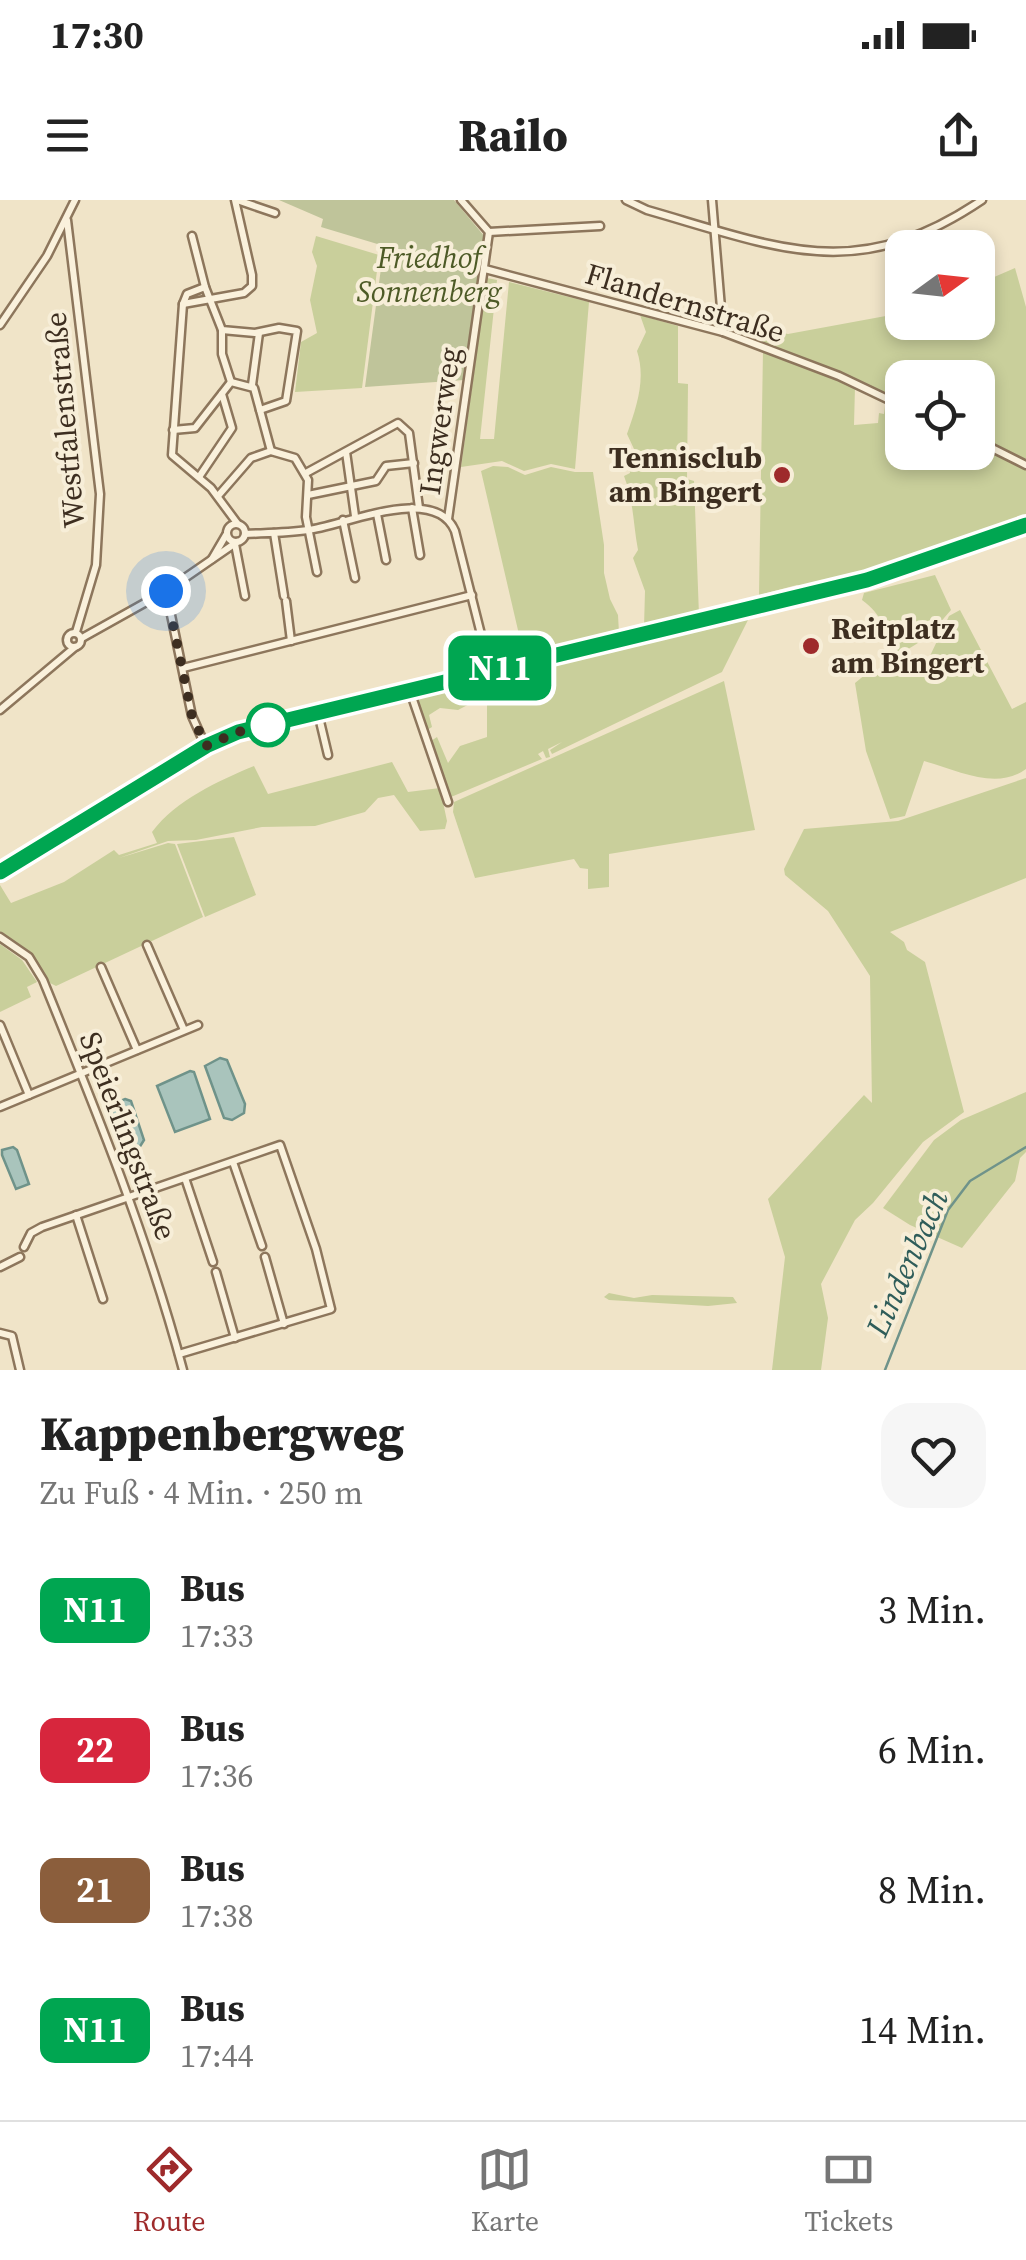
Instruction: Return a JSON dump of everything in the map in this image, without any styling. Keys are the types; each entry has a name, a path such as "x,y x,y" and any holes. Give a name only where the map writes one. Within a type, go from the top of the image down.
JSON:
{"main road":[{"path":"0,872 206,746 238,732 867,580 1026,525"}],"street":[{"path":"0,326 55,257 75,200"},
{"path":"236,200 275,213"},
{"path":"183,304 244,294 254,281 236,200"},
{"path":"461,200 489,232 485,270"},
{"path":"626,200 716,230 810,252 868,251 924,234 982,200"},
{"path":"712,200 723,332"},
{"name":"Westfalenstraße","path":"67,220 97,457 100,514 96,565 79,635"},
{"name":"Flandernstraße","path":"489,232 600,226"},
{"path":"192,236 204,287 222,330 222,354 232,382"},
{"path":"55,257 71,260"},
{"name":"Flandernstraße","path":"485,270 723,332 885,398"},
{"name":"Ingwerweg","path":"448,519 485,270"},
{"path":"204,287 187,294 183,304 172,455 218,496 245,534"},
{"path":"222,330 297,330 286,401 260,410"},
{"path":"260,332 252,386 271,451"},
{"path":"172,430 195,428 232,382"},
{"path":"232,382 252,386"},
{"path":"199,477 232,428 222,394"},
{"path":"306,474 398,423 409,432 420,555"},
{"path":"995,450 1026,465"},
{"path":"218,496 251,458 271,451 289,454 306,474 309,530 317,572"},
{"path":"346,452 355,516"},
{"path":"308,495 376,481 386,466 414,462"},
{"path":"54,662 67,640 166,591 245,534 309,530 355,516 416,508 448,519 455,531 490,670"},
{"path":"377,514 386,560"},
{"path":"343,520 356,578"},
{"path":"212,560 230,526 237,524"},
{"path":"226,533 236,543 244,596"},
{"path":"274,533 291,641"},
{"path":"166,591 194,724 206,746"},
{"path":"183,668 472,595"},
{"path":"0,710 54,662 81,644 79,635"},
{"path":"67,640 75,647"},
{"path":"410,691 448,802"},
{"path":"318,713 328,755"},
{"name":"Speierlingstraße","path":"0,938 22,951 37,968 82,1073 129,1197 183,1370"},
{"path":"147,945 184,1030"},
{"path":"101,968 136,1050"},
{"path":"0,1107 198,1024"},
{"path":"0,1025 29,1095"},
{"path":"24,1247 36,1229 280,1145 316,1249 331,1309 179,1354"},
{"path":"234,1162 262,1246"},
{"path":"186,1178 213,1262"},
{"path":"76,1216 104,1298"},
{"path":"0,1267 20,1257"},
{"path":"265,1257 284,1324"},
{"path":"216,1272 235,1338"},
{"path":"0,1333 12,1336 20,1370"}],"green space":[{"name":"Friedhof Sonnenberg","path":"279,200 454,200 485,237 464,380 365,387 384,246 321,227 323,219"},
{"path":"316,236 379,255 362,388 295,392 301,342 317,333 310,300 317,266 312,252"},
{"path":"1015,268 1026,307 1026,459 995,446 995,360 885,360 885,395 840,373 727,331 727,322 788,334 885,316 885,340 995,340 995,277"},
{"path":"487,278 497,280 480,439 494,439 509,282 589,302 575,469 551,464 524,471 502,461 461,467"},
{"path":"640,315 678,326 678,383 688,384 687,479 694,481 699,615 644,627 645,591 633,558 638,550 624,476 630,473 628,457 634,449 627,434 640,382 637,351 646,332"},
{"path":"763,350 855,387 854,425 878,423 885,406 885,470 995,470 995,454 1026,469 1026,519 908,562 806,589 797,585 759,595"},
{"path":"493,466 508,467 525,475 551,467 593,472 604,545 604,573 618,615 619,633 524,656 481,471"},
{"path":"935,575 951,610 916,645 888,656 881,622 862,600 864,593"},
{"path":"960,610 1012,709 1026,702 1026,769 989,779 924,761 905,816 890,819 866,751 855,683 866,674 887,676 929,658 949,616"},
{"path":"751,614 722,672 552,754 550,750 562,742 548,749 550,757 546,758 543,751 538,754 542,759 451,797 431,741 437,737 448,763 460,746 487,737 487,699 483,697 458,710 440,708 429,715 432,727 427,730 417,700 420,693"},
{"path":"724,681 755,830 609,854 609,887 588,889 588,869 580,868 574,859 475,878 453,812 454,802"},
{"path":"392,762 408,792 440,788 445,829 420,831 394,795 378,798 365,812 315,826 262,827 196,840 168,841 119,858 175,844 203,917 56,986 48,982 32,954 0,932 0,885 11,903 64,882 114,850 119,855 157,843 152,832 173,810 240,772 254,766 268,794"},
{"path":"1026,778 1026,878 890,932 925,962 964,1112 923,1142 855,1220 821,1284 828,1318 821,1370 772,1370 785,1257 768,1199 864,1095 872,1103 870,976 828,911 785,875 784,869 804,829 898,821"},
{"path":"234,837 256,895 205,917 177,844"},
{"path":"0,944 22,960 37,982 27,987 31,997 0,1012"},
{"path":"1026,1092 1026,1152 1020,1158 1015,1181 962,1248 883,1208 934,1140 961,1120"},
{"path":"609,1293 634,1298 733,1297 737,1303 708,1306 609,1300 604,1297"}],"water":[{"path":"220,1058 227,1060 245,1104 244,1113 232,1120 224,1118 205,1066"},
{"path":"194,1072 210,1119 175,1132 157,1086"},
{"path":"131,1101 144,1140 139,1148 126,1148 111,1110 113,1104"},
{"path":"13,1147 29,1184 16,1189 2,1155 2,1150"}],"waterway":[{"name":"Lindenbach","path":"885,1370 948,1210 970,1181 1026,1147"}],"bus line":[{"name":"N11","path":"0,872 206,746 238,732 867,580 1026,525"}],"place":[{"name":"Tennisclub am Bingert","path":"782,475"},
{"name":"Reitplatz am Bingert","path":"811,646"}],"route":[{"path":"166,591 192,716 206,746 268,725"}]}
